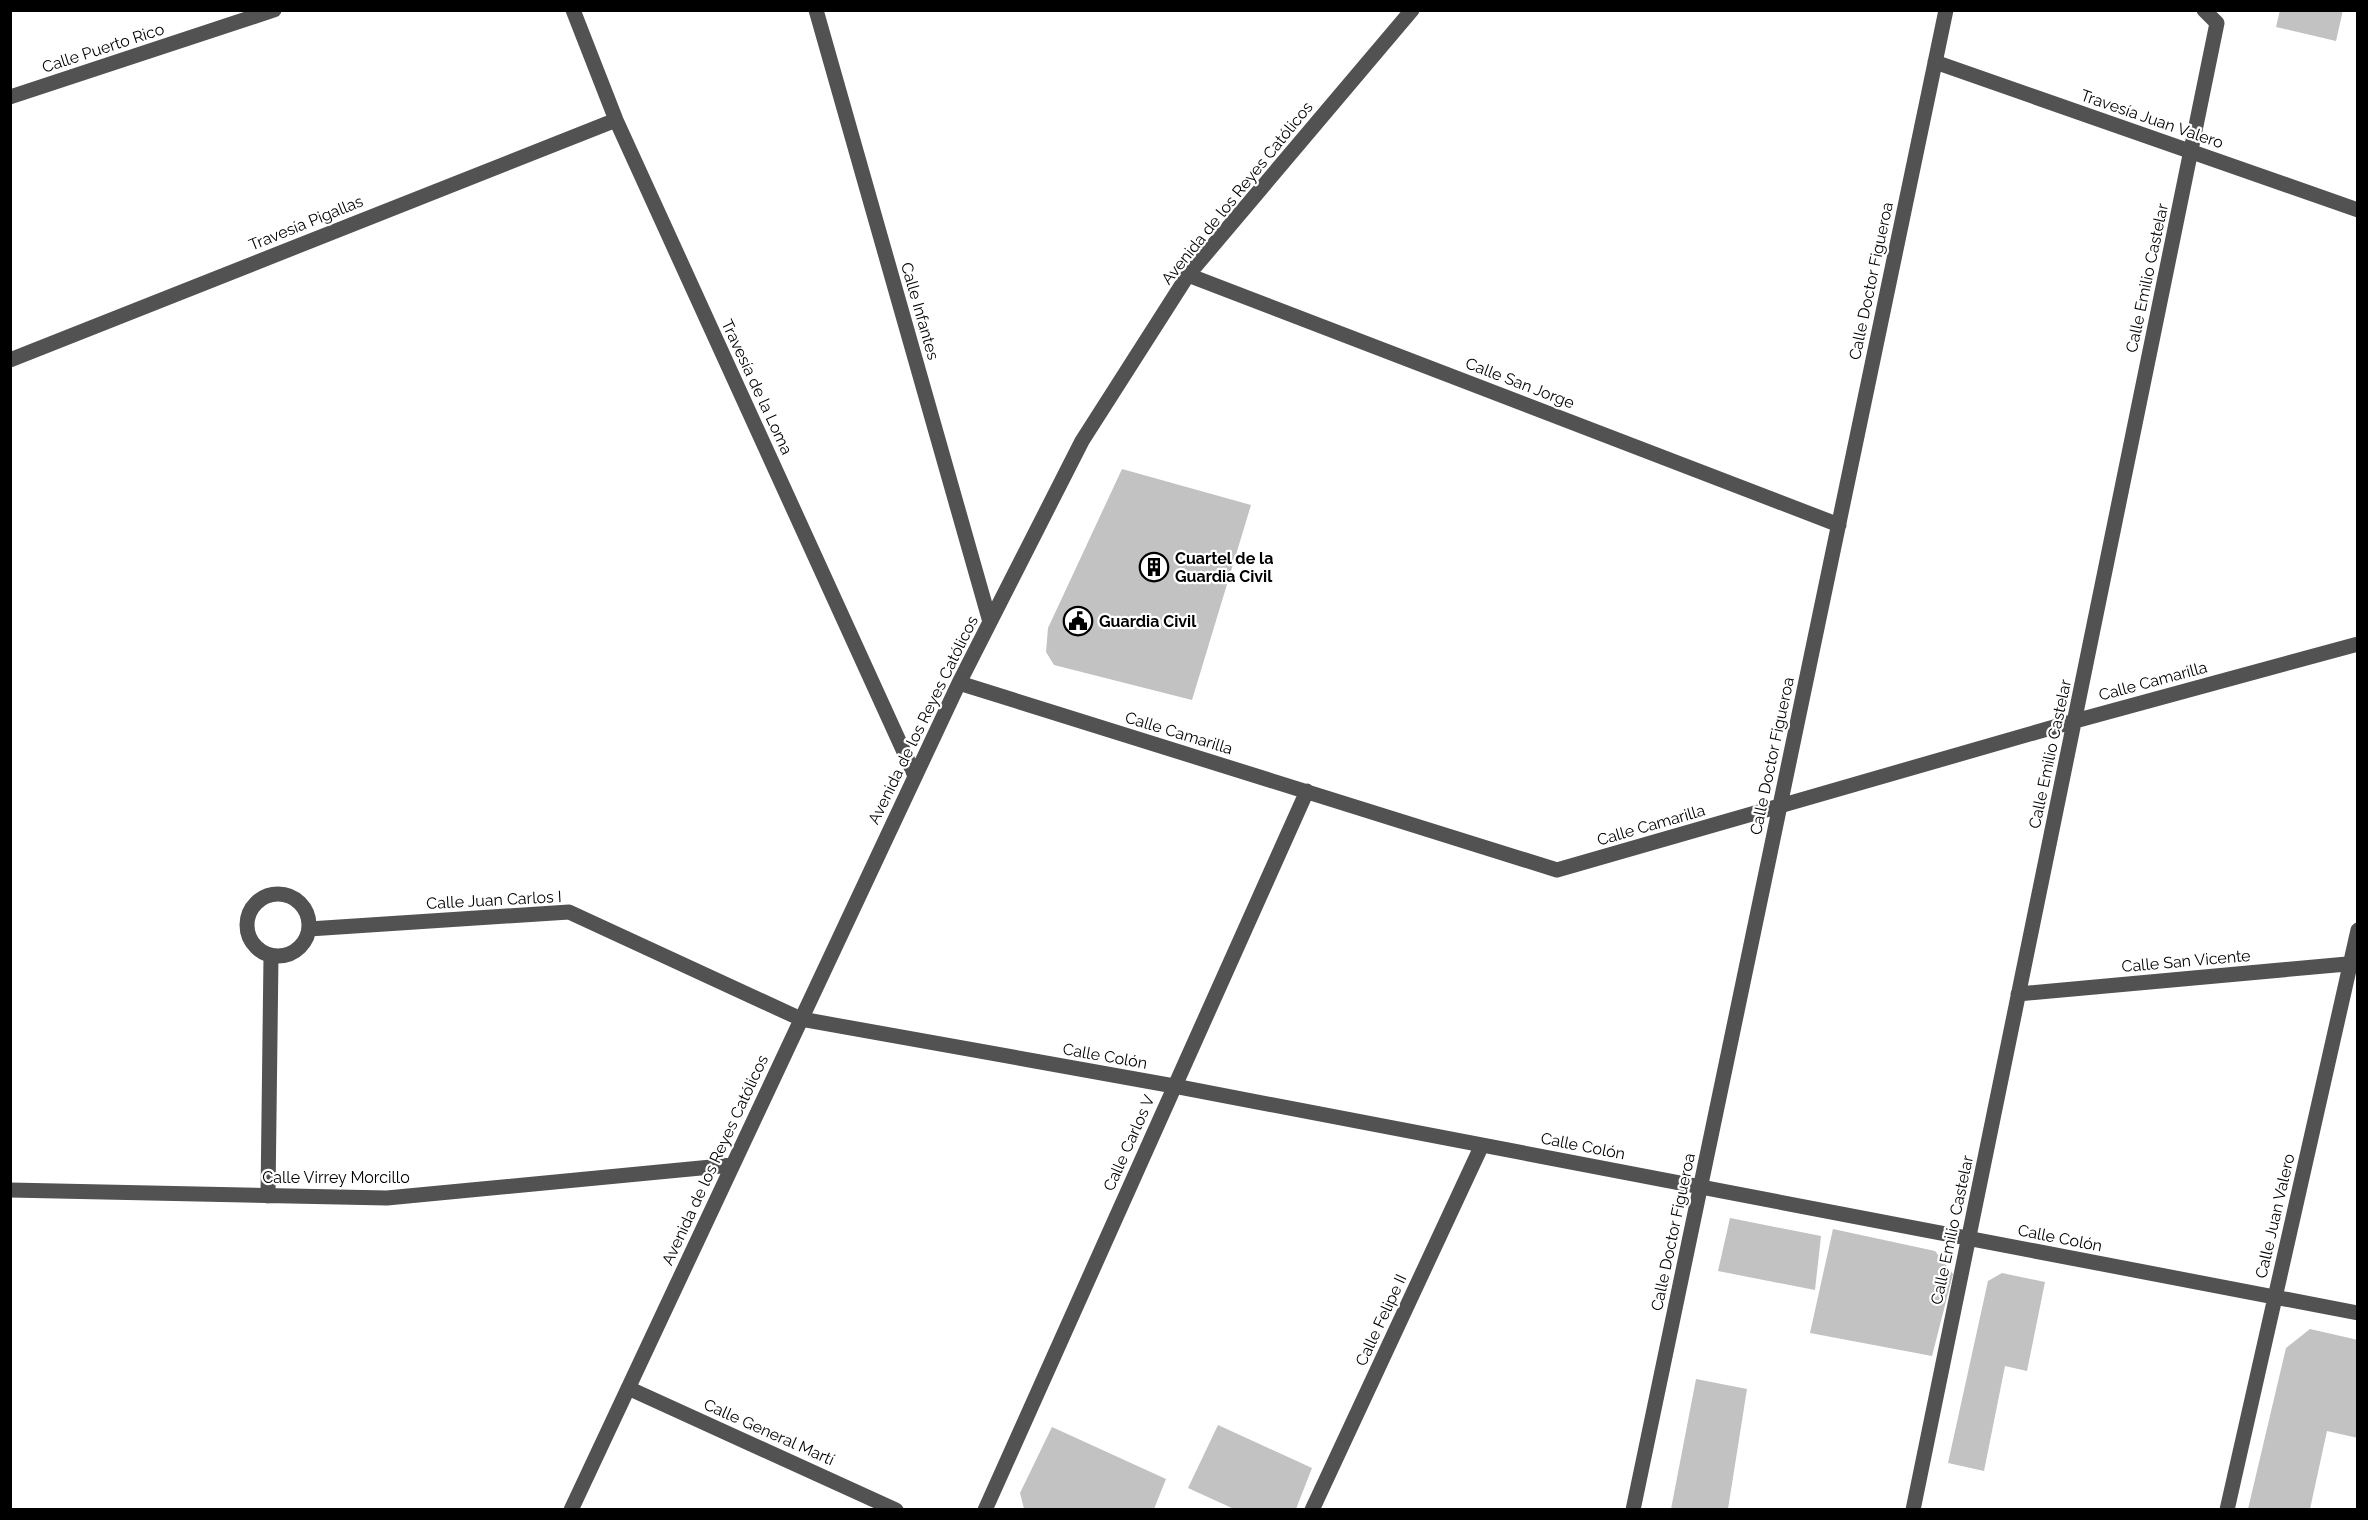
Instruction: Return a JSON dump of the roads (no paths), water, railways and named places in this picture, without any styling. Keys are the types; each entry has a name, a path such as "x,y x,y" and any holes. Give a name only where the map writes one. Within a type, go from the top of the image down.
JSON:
{"street":[{"name":"Calle Puerto Rico","path":"10,97 274,10"},
{"name":"Travesía de la Loma","path":"573,10 616,120 915,776"},
{"name":"Calle Infantes","path":"816,10 990,622"},
{"name":"Avenida de los Reyes Católicos","path":"571,1509 959,683 1082,441 1188,275 1412,10"},
{"name":"Calle Doctor Figueroa","path":"1633,1509 1946,10"},
{"name":"Calle Emilio Castelar","path":"1913,1509 2217,23 2204,10"},
{"name":"Travesía Juan Valero","path":"1935,62 2358,210"},
{"name":"Travesía Pigallas","path":"10,360 616,120"},
{"name":"Calle San Jorge","path":"1188,275 1839,525"},
{"name":"Calle Camarilla","path":"959,683 1557,870 2075,721 2358,644"},
{"name":"Calle Carlos V","path":"985,1509 1307,791"},
{"path":"278,894 298,900 305,908 309,918 309,929 307,939 300,948 282,957 271,956 261,952 248,937 247,917 259,900 268,895 278,894"},
{"name":"Calle Juan Carlos I","path":"309,929 569,912 801,1019"},
{"name":"Calle Juan Valero","path":"2228,1509 2353,964 2358,930"},
{"path":"268,1196 271,956"},
{"name":"Calle San Vicente","path":"2018,994 2353,964"},
{"name":"Calle Colón","path":"801,1019 1174,1086 2358,1313"},
{"name":"Calle Felipe II","path":"1312,1509 1482,1145"},
{"name":"Calle Virrey Morcillo","path":"10,1190 387,1198 732,1165"},
{"name":"Calle General Martí","path":"628,1388 896,1509"}],"place":[{"name":"Cuartel de la Guardia Civil","path":"1154,567"},
{"name":"Guardia Civil","path":"1078,621"}]}
